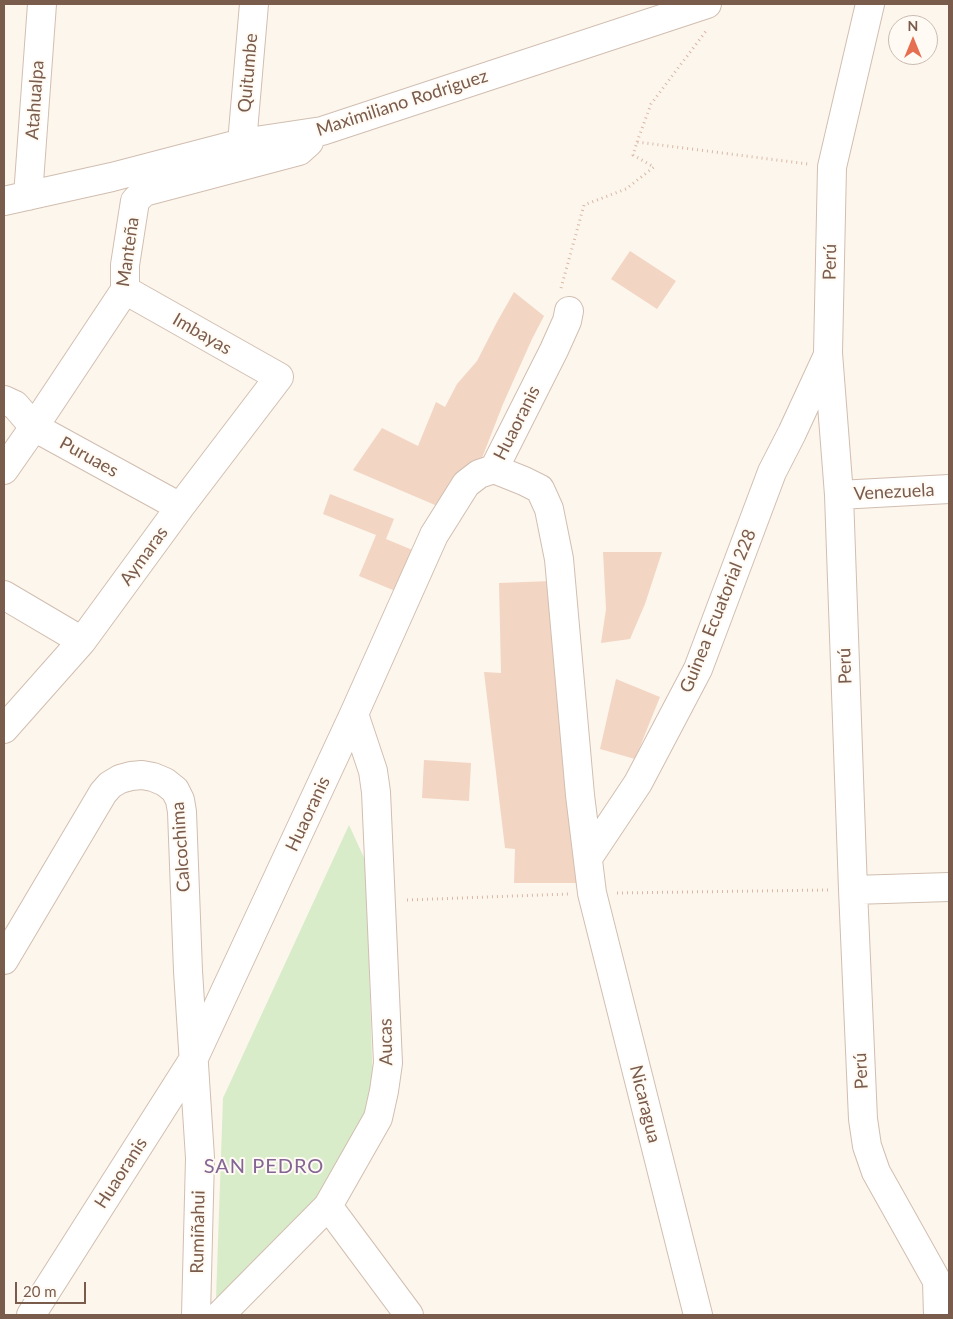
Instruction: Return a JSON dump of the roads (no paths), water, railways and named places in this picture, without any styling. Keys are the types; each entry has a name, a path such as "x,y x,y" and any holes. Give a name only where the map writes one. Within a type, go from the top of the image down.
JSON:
{"street":[{"name":"Atahualpa","path":"16,199 42,4"},
{"name":"Quitumbe","path":"242,143 254,4"},
{"name":"Perú","path":"870,4 832,168 828,354 839,495 863,1119 867,1146 876,1172 937,1280 938,1315"},
{"name":"Maximiliano Rodriguez","path":"16,199 112,177 242,143 322,131 708,16"},
{"name":"Manteña","path":"4,470 125,290 125,265 135,201 144,192 299,151 322,131"},
{"name":"Imbayas","path":"125,290 279,378"},
{"name":"Huaoranis","path":"31,1315 193,1060 354,714 434,535 466,484 479,474 494,469 554,350 567,321 569,311"},
{"name":"Guinea Ecuatorial 228","path":"588,858 638,783 698,669 772,472 828,354"},
{"name":"Aymaras","path":"4,729 82,642 180,507 279,378"},
{"name":"Puruaes","path":"4,400 16,405 34,427 180,507"},
{"name":"Nicaragua","path":"494,469 540,489 549,509 559,560 580,795 592,893 698,1315"},
{"name":"Venezuela","path":"839,495 949,489"},
{"path":"4,595 82,642"},
{"name":"Aucas","path":"220,1315 328,1206 378,1118 388,1063 376,792 373,771 354,714"},
{"name":"Calcochima","path":"4,960 103,793 115,782 131,776 142,775 165,782 175,790 181,806 193,1060"},
{"path":"853,890 949,888"},
{"name":"Rumiñahui","path":"193,1060 200,1158 196,1315"},
{"path":"328,1206 409,1315"}],"district":[{"name":"SAN PEDRO","path":"264,1167"}]}
